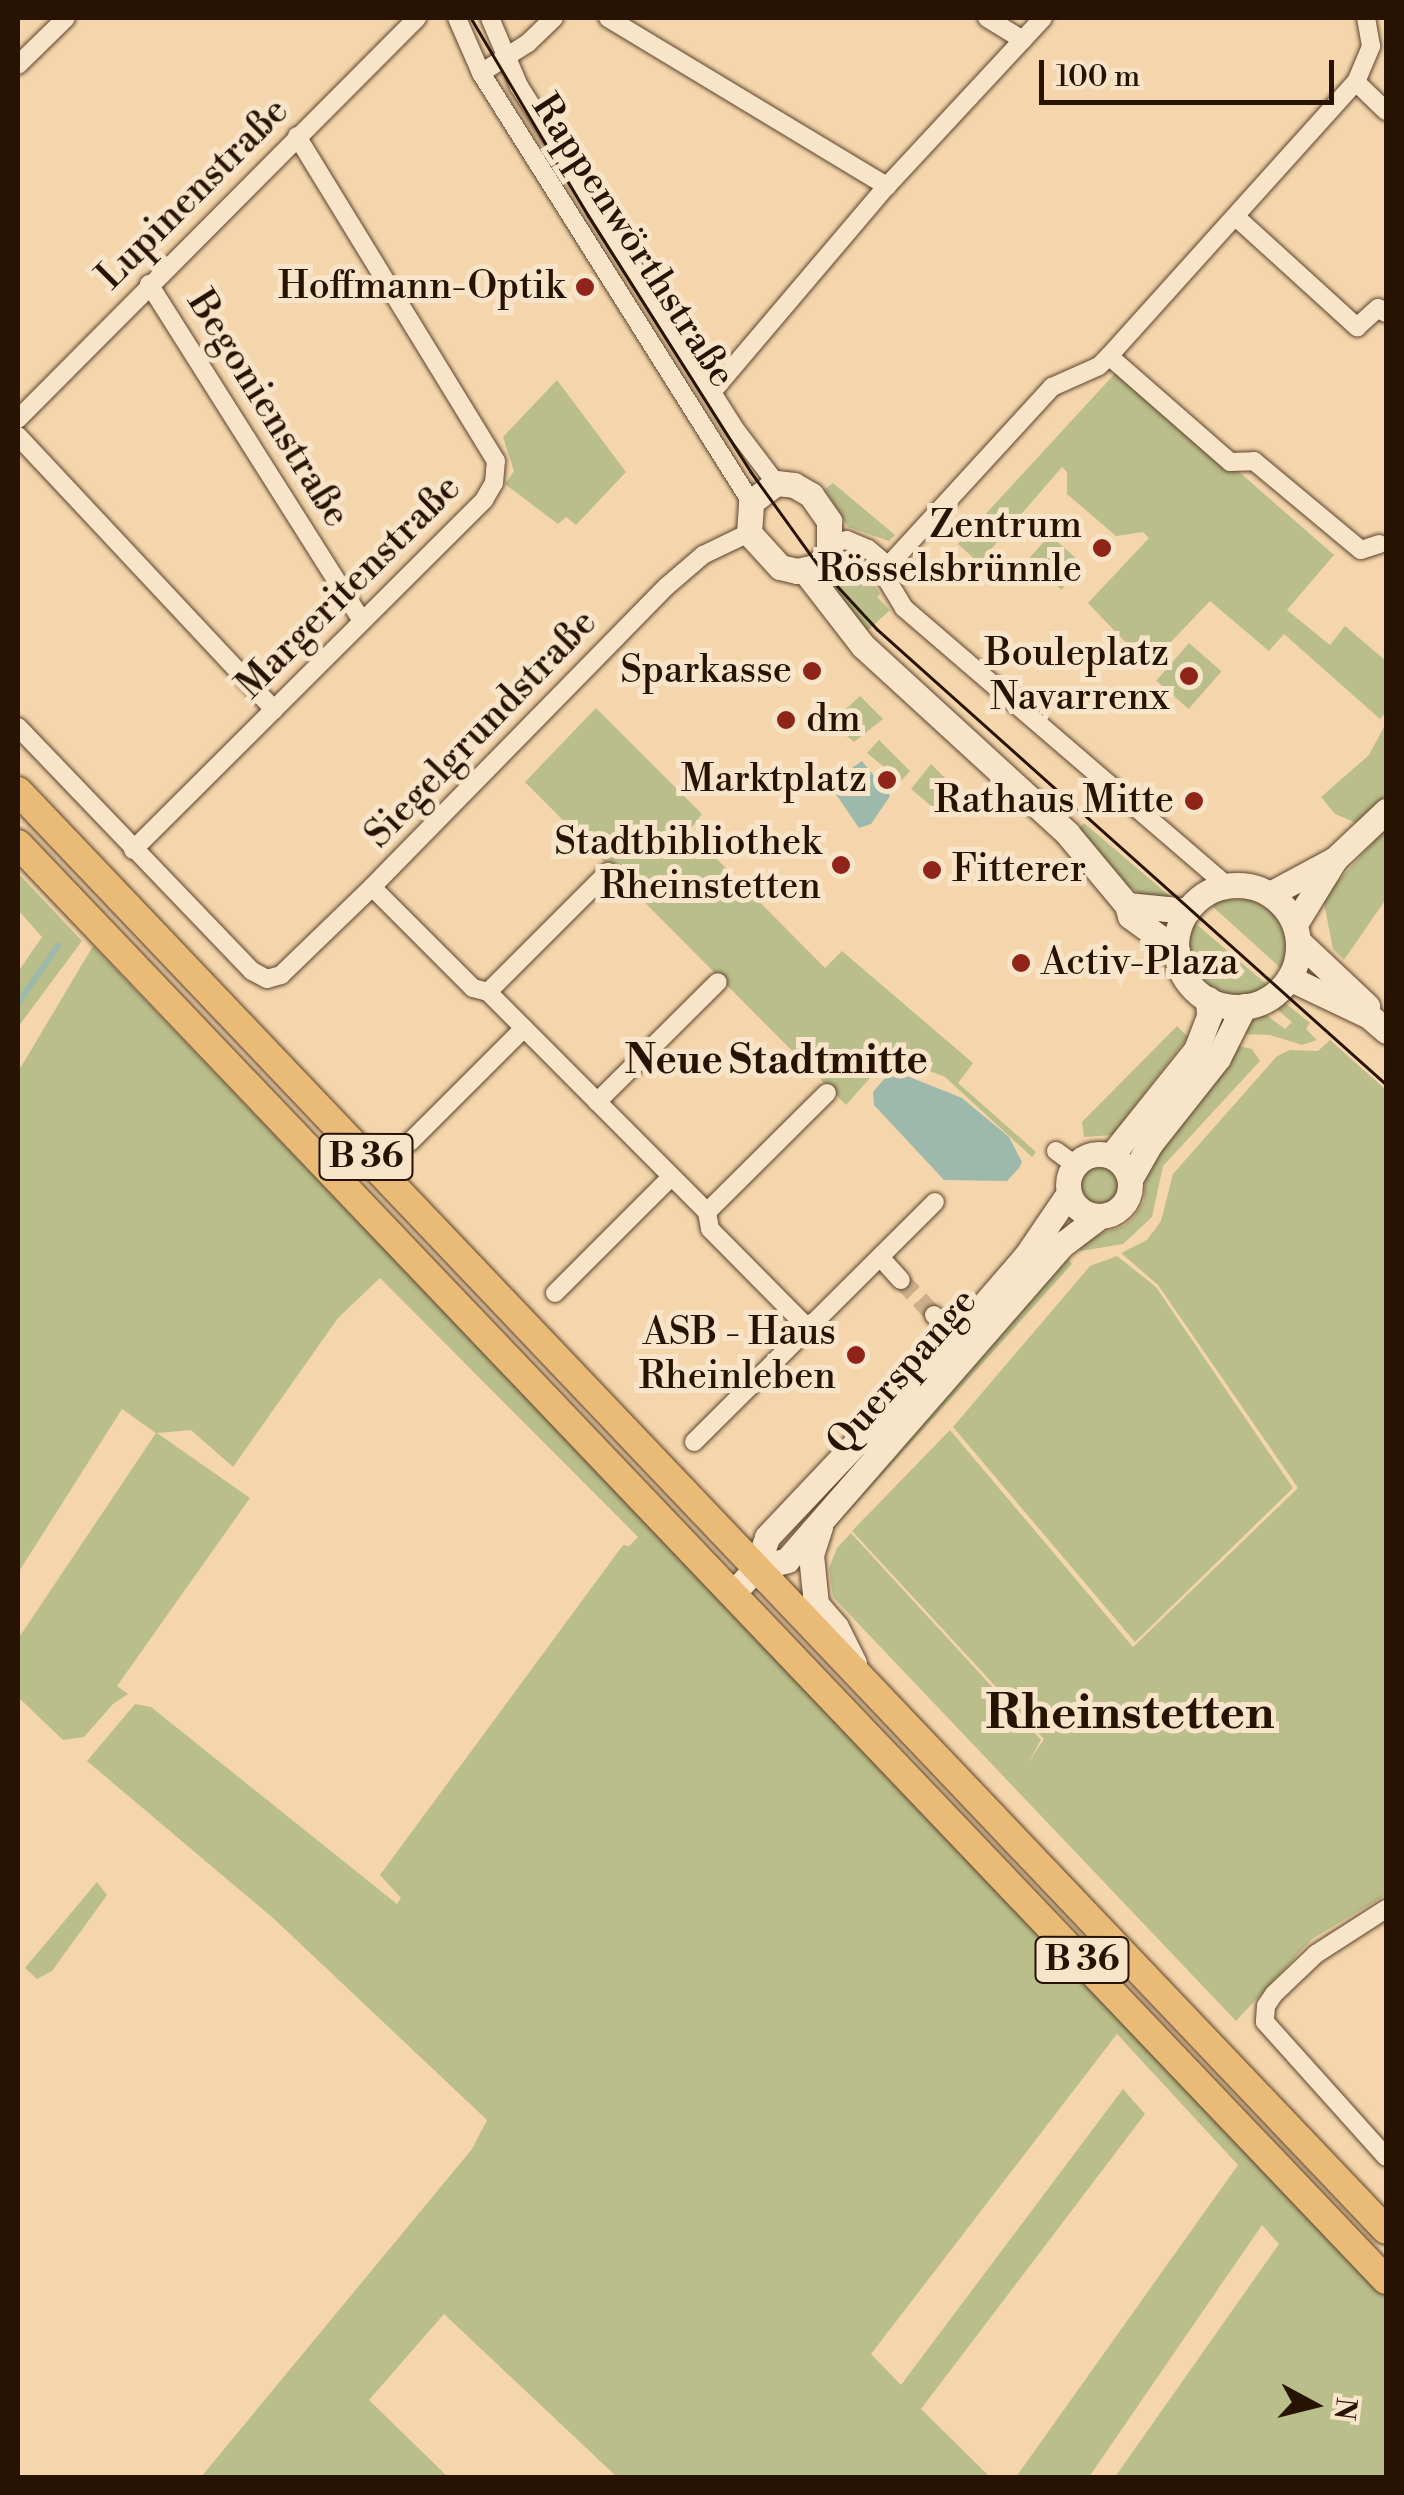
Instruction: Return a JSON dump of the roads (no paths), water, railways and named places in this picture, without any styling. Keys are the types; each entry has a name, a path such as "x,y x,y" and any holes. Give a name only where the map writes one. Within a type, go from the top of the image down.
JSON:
{"main road":[{"path":"805,571 822,562 830,544 829,521 810,495 794,485 776,483 752,502 749,533 770,560 805,571 831,610 863,646 1067,833 1134,920 1177,950"},
{"name":"B 36","path":"18,791 1386,2230"},
{"path":"1270,894 1336,859 1386,811"},
{"name":"B 36","path":"18,844 1386,2280"},
{"path":"1336,859 1296,932 1289,978 1272,996 1244,1006 1208,999 1184,975 1177,950 1188,910 1203,896 1227,886 1249,886 1270,894 1296,932 1366,1002 1378,1023"},
{"path":"1127,906 1188,910"},
{"path":"1289,978 1378,1023"},
{"path":"1111,1156 1196,1050 1210,1016 1208,999"},
{"path":"1130,1179 1111,1156 1066,1158 1070,1193 1080,1209 1100,1216 1120,1208 1126,1200 1130,1179 1150,1144 1218,1058 1244,1006"},
{"name":"Querspange","path":"756,1568 786,1560 821,1523 963,1344 1070,1193"},
{"name":"Querspange","path":"733,1593 756,1568 767,1537 1063,1244 1100,1216"},
{"path":"821,1523 811,1555 816,1604 836,1627 863,1681"}],"street":[{"path":"18,65 66,18"},
{"name":"Lupinenstraße","path":"18,419 417,18"},
{"name":"Rappenwörthstraße","path":"457,18 481,73 752,502"},
{"name":"Rappenwörthstraße","path":"490,18 506,58 712,392 766,476 776,483"},
{"path":"481,73 506,58 554,18"},
{"path":"608,18 887,186"},
{"path":"987,18 1022,40"},
{"path":"712,392 887,186 1044,18"},
{"path":"1227,886 904,608 882,573 1052,387 1099,366 1109,356 1356,82 1371,46 1373,19"},
{"path":"1356,82 1386,112"},
{"name":"Margeritenstraße","path":"133,850 484,500 494,483 496,461 297,136"},
{"path":"1236,216 1357,327 1378,308 1386,314"},
{"name":"Begonienstraße","path":"149,284 362,621"},
{"path":"1109,356 1230,462 1254,461 1361,550 1379,544"},
{"path":"18,436 274,710"},
{"name":"Siegelgrundstraße","path":"133,850 252,971 268,979 281,975 372,888 666,586 704,554 749,533"},
{"path":"830,544 848,540 868,549 888,566"},
{"path":"18,726 133,850"},
{"path":"488,992 608,872"},
{"path":"372,888 473,988 488,992 707,1212 710,1230 805,1325 815,1322"},
{"path":"597,1102 718,982"},
{"path":"410,1142 524,1028"},
{"path":"707,1212 827,1093"},
{"path":"555,1293 671,1176"},
{"path":"694,1442 935,1202"},
{"path":"880,1257 901,1280"},
{"path":"934,1315 963,1344"},
{"path":"1386,1909 1316,1954 1266,2006 1266,2022 1386,2158"}],"waterway":[{"path":"18,1003 58,946"}],"tunnel":[{"path":"901,1280 934,1315"}],"tram line":[{"path":"471,18 588,215 751,472 818,565 878,630 1386,1084"}],"place":[{"name":"Hoffmann-Optik","path":"585,287"},
{"name":"Zentrum Rösselsbrünnle","path":"1102,548"},
{"name":"Sparkasse","path":"812,671"},
{"name":"Bouleplatz Navarrenx","path":"1189,676"},
{"name":"dm","path":"786,720"},
{"name":"Marktplatz","path":"887,780"},
{"name":"Rathaus Mitte","path":"1194,801"},
{"name":"Stadtbibliothek Rheinstetten","path":"841,865"},
{"name":"Fitterer","path":"932,870"},
{"name":"Activ-Plaza","path":"1021,963"},
{"name":"ASB - Haus Rheinleben","path":"856,1355"}],"district":[{"name":"Neue Stadtmitte","path":"776,1061"},
{"name":"Rheinstetten","path":"1130,1715"}]}
